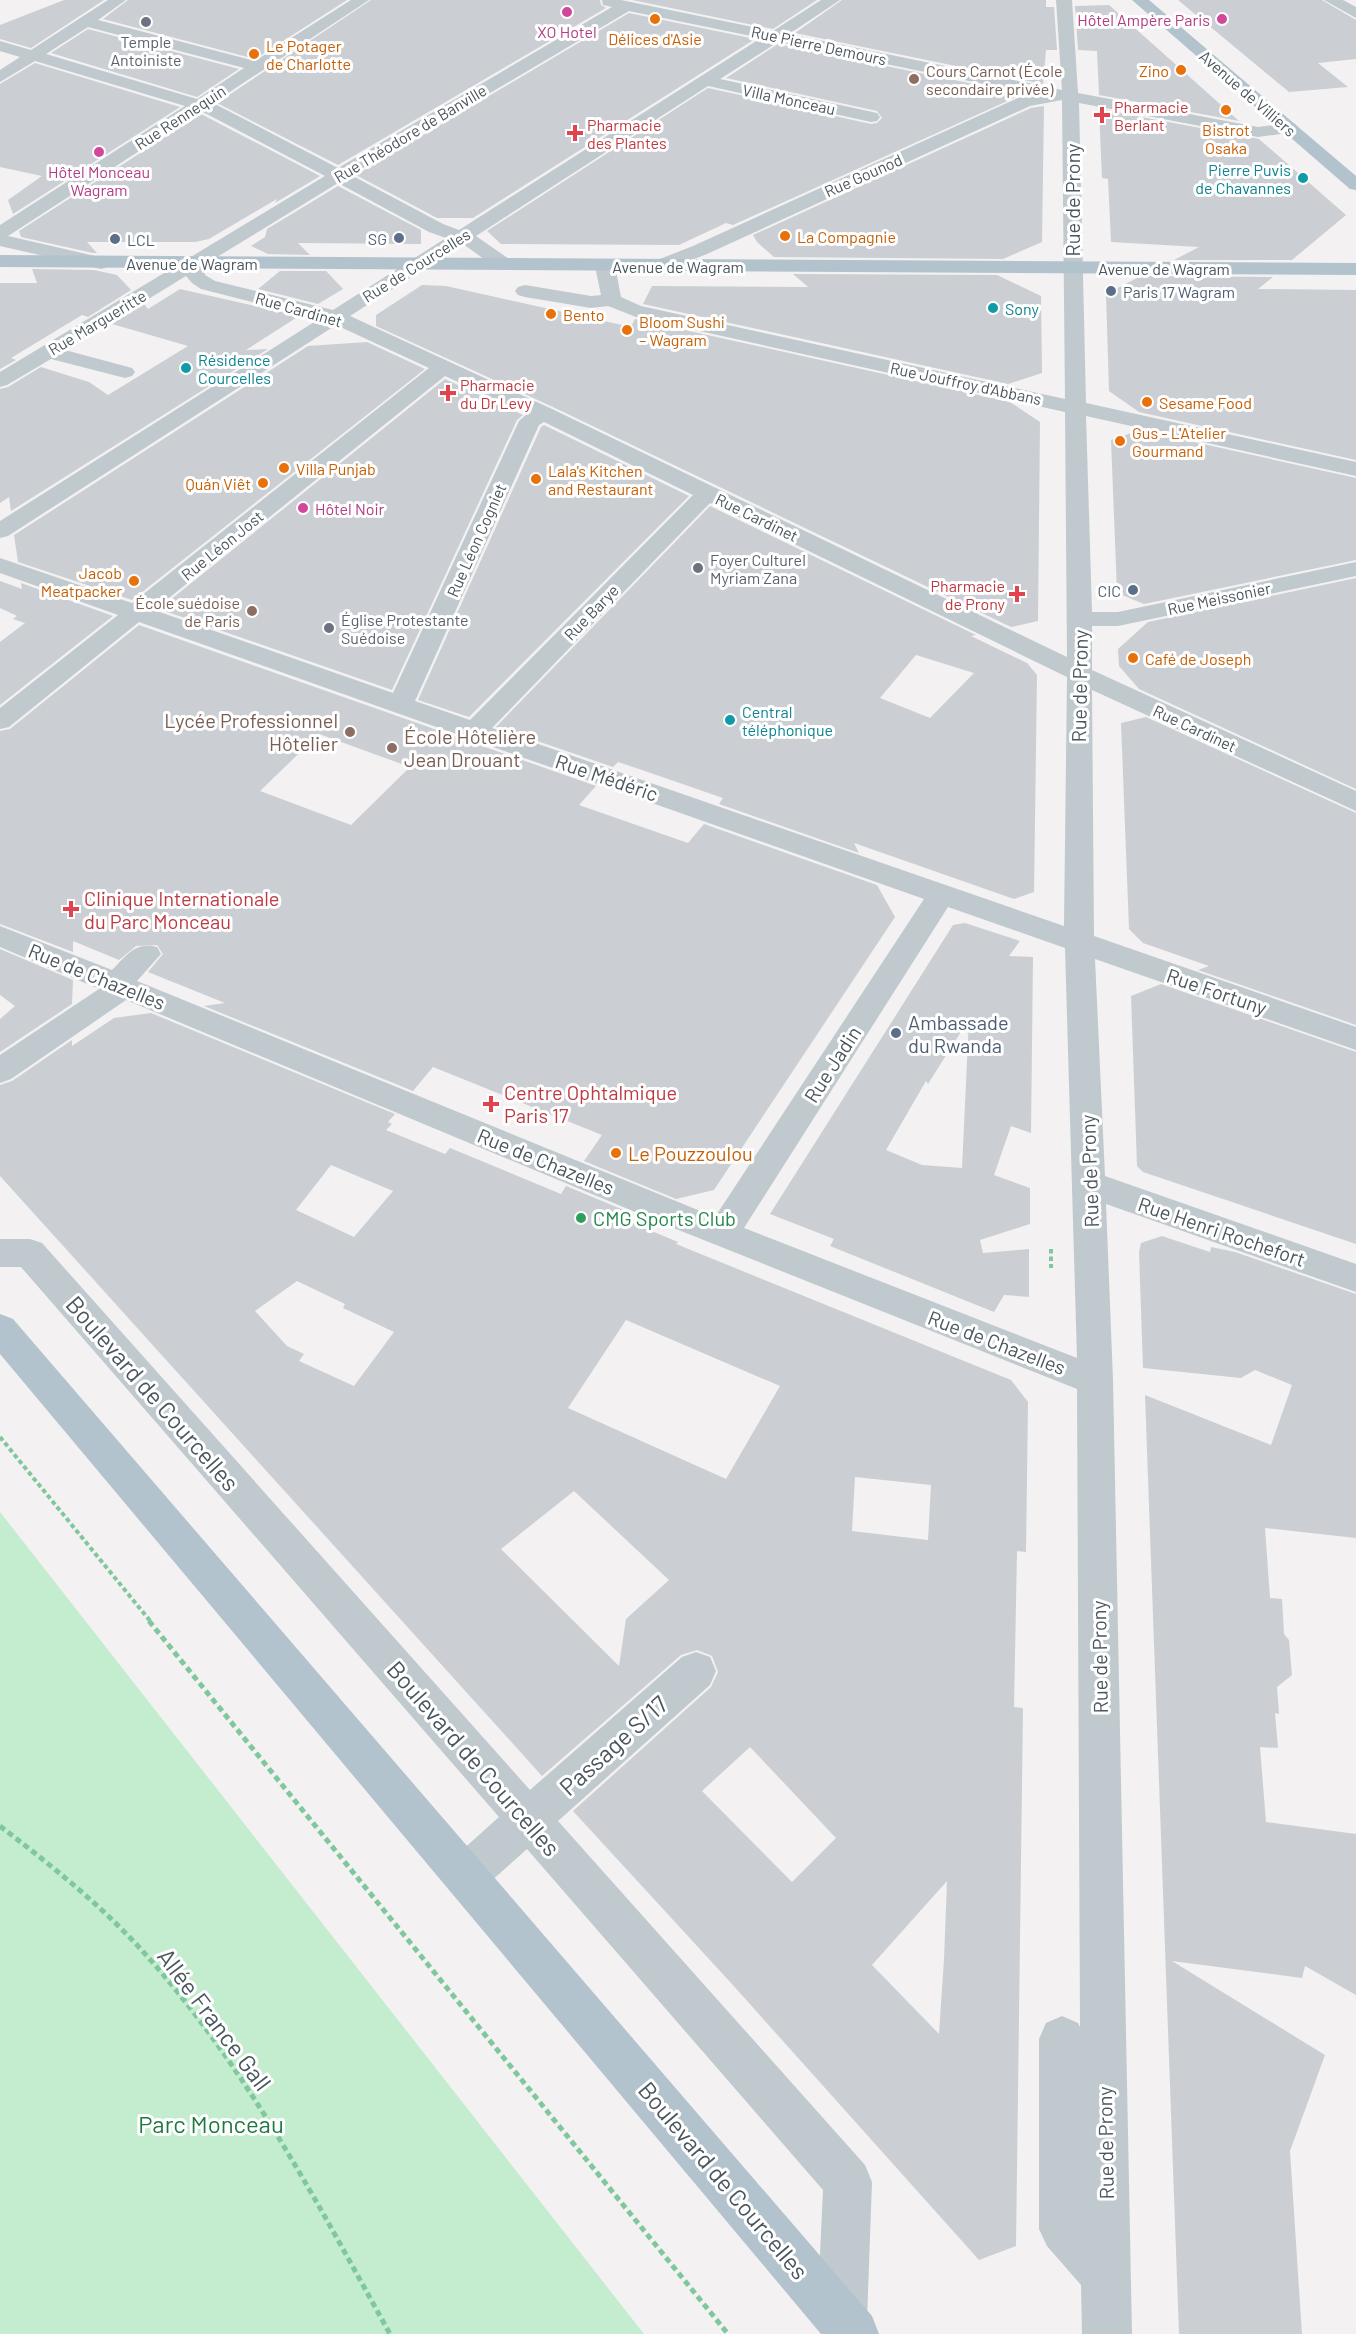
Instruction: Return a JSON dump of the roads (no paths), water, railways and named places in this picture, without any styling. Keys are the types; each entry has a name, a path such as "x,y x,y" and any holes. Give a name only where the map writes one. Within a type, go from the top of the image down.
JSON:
{"main road":[{"name":"Avenue de Villiers","path":"1140,0 1356,185"},
{"name":"Avenue de Wagram","path":"0,261 1356,269"},
{"name":"Boulevard de Courcelles","path":"0,1329 848,2326"}],"street":[{"path":"0,77 118,0"},
{"name":"Rue Rennequin","path":"0,233 361,0"},
{"name":"Rue Pierre Demours","path":"597,0 1258,132 1289,128"},
{"name":"Rue de Courcelles","path":"0,531 333,316 832,0"},
{"path":"1332,0 1356,13"},
{"name":"Rue de Prony","path":"1069,4 1080,620 1079,942 1095,1380 1107,2334"},
{"name":"Rue Théodore de Banville","path":"195,263 628,6"},
{"path":"84,21 257,67"},
{"path":"0,46 214,109 436,228 473,241 505,265"},
{"name":"Villa Monceau","path":"707,81 871,117"},
{"name":"Rue Gounod","path":"659,266 1026,101 1071,96"},
{"path":"0,240 101,263"},
{"name":"Rue Cardinet","path":"195,263 193,273 198,280 208,285 333,316 544,414 1079,672 1116,692 1356,802"},
{"name":"Rue Margueritte","path":"0,381 195,263"},
{"path":"525,291 591,302 612,300 605,266"},
{"name":"Rue Jouffroy d'Abbans","path":"612,300 636,311 1356,469"},
{"path":"48,352 125,372"},
{"name":"Rue Léon Jost","path":"0,722 443,368"},
{"name":"Rue Léon Cogniet","path":"400,705 530,421 544,414"},
{"name":"Rue Barye","path":"474,731 707,493"},
{"name":"Rue Médéric","path":"0,565 1079,942"},
{"name":"Rue Meissonier","path":"1080,620 1118,619 1356,569"},
{"name":"Rue Jadin","path":"723,1233 942,894"},
{"name":"Rue de Chazelles","path":"0,936 723,1233 1095,1380"},
{"name":"Rue Fortuny","path":"1079,942 1356,1039"},
{"path":"0,1071 119,986 146,954"},
{"name":"Rue Henri Rochefort","path":"1089,1183 1134,1201 1356,1278"},
{"name":"Boulevard de Courcelles","path":"0,1253 30,1253 848,2182 848,2326"},
{"name":"Passage S/17","path":"465,1876 696,1671"},
{"path":"1062,2039 1064,2229 1107,2276"}],"place":[{"name":"XO Hotel","path":"567,12"},
{"name":"Délices d'Asie","path":"655,19"},
{"name":"Hôtel Ampère Paris","path":"1222,19"},
{"name":"Temple Antoiniste","path":"146,22"},
{"name":"Le Potager de Charlotte","path":"254,54"},
{"name":"Zino","path":"1181,70"},
{"name":"Cours Carnot (École secondaire privée)","path":"914,79"},
{"name":"Bistrot Osaka","path":"1226,110"},
{"name":"Pharmacie Berlant","path":"1102,115"},
{"name":"Pharmacie des Plantes","path":"575,133"},
{"name":"Hôtel Monceau Wagram","path":"99,152"},
{"name":"Pierre Puvis de Chavannes","path":"1303,178"},
{"name":"La Compagnie","path":"785,236"},
{"name":"SG","path":"399,238"},
{"name":"LCL","path":"115,239"},
{"name":"Paris 17 Wagram","path":"1111,291"},
{"name":"Sony","path":"993,308"},
{"name":"Bento","path":"551,314"},
{"name":"Bloom Sushi – Wagram","path":"627,330"},
{"name":"Résidence Courcelles","path":"186,368"},
{"name":"Pharmacie du Dr Levy","path":"448,393"},
{"name":"Sesame Food","path":"1147,402"},
{"name":"Gus - L'Atelier Gourmand","path":"1120,441"},
{"name":"Villa Punjab","path":"284,468"},
{"name":"Lala's Kitchen and Restaurant","path":"536,479"},
{"name":"Quán Viêt","path":"263,483"},
{"name":"Hôtel Noir","path":"303,508"},
{"name":"Foyer Culturel Myriam Zana","path":"698,568"},
{"name":"Jacob Meatpacker","path":"134,581"},
{"name":"CIC","path":"1133,590"},
{"name":"Pharmacie de Prony","path":"1017,594"},
{"name":"École suédoise de Paris","path":"252,611"},
{"name":"Église Protestante Suédoise","path":"329,628"},
{"name":"Café de Joseph","path":"1133,658"},
{"name":"Central téléphonique","path":"730,720"},
{"name":"Lycée Professionnel Hôtelier","path":"350,732"},
{"name":"École Hôtelière Jean Drouant","path":"392,748"},
{"name":"Clinique Internationale du Parc Monceau","path":"71,909"},
{"name":"Ambassade du Rwanda","path":"896,1033"},
{"name":"Centre Ophtalmique Paris 17","path":"491,1104"},
{"name":"Le Pouzzoulou","path":"616,1153"},
{"name":"CMG Sports Club","path":"581,1218"}],"park label":[{"name":"Parc Monceau","path":"211,2123"}]}
